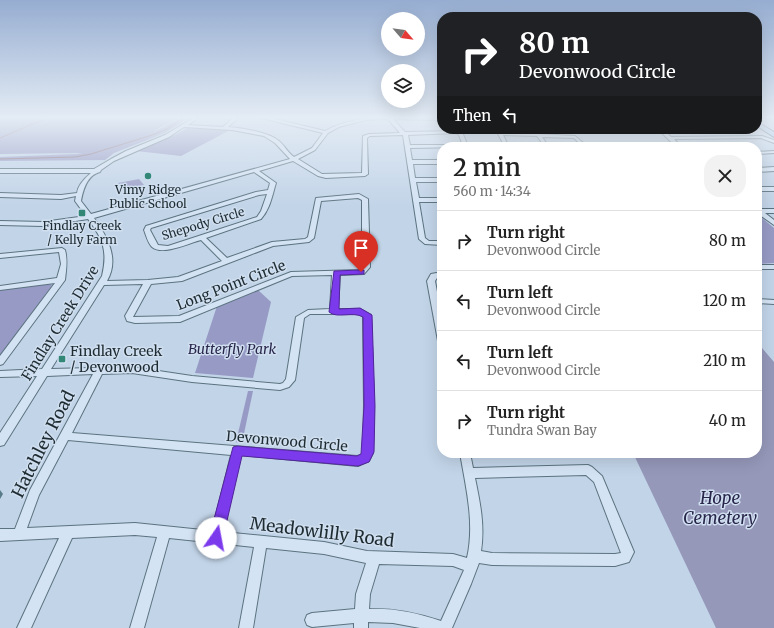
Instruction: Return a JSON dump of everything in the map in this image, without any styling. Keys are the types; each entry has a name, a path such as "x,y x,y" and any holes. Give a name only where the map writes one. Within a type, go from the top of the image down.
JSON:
{"street":[{"path":"0,195 61,196 78,194 83,184 116,157 139,147"},
{"path":"281,147 294,159 323,176 363,175 366,173 365,147"},
{"path":"0,223 43,224 89,217 294,159 315,147"},
{"path":"407,147 423,241 427,244 437,243"},
{"path":"762,152 774,152"},
{"path":"410,162 437,162"},
{"path":"762,170 774,169"},
{"path":"255,170 272,181 270,192"},
{"path":"0,171 98,171"},
{"path":"413,180 437,180"},
{"path":"762,189 774,189"},
{"name":"Shepody Circle","path":"270,192 263,215 259,218 169,248 157,248 153,246 146,228 151,225 258,193 270,192"},
{"name":"Findlay Creek Drive","path":"0,442 103,283 110,266 109,246 78,201 78,194"},
{"name":"Long Point Circle","path":"103,283 148,282 179,279 279,242 307,241 311,238 318,199 345,196 365,199 366,267 361,272 287,275 180,319 130,319 129,316 148,282"},
{"path":"417,200 437,200"},
{"path":"762,210 774,210"},
{"path":"762,213 774,222"},
{"path":"202,237 226,261"},
{"path":"0,256 62,250 65,261 61,280 0,362"},
{"path":"762,267 774,267"},
{"path":"334,312 336,273"},
{"path":"437,275 431,278 437,303"},
{"path":"0,288 61,280"},
{"path":"762,301 774,302"},
{"name":"Devonwood Circle","path":"0,374 132,370 192,380 280,387 286,385 290,380 300,317 308,312 360,311 367,315 369,406 368,452 365,458 358,461 64,436"},
{"name":"Hatchley Road","path":"19,534 34,494 100,370"},
{"path":"216,538 237,451"},
{"path":"445,628 473,561 477,530 466,458"},
{"name":"Meadowlilly Road","path":"0,535 135,529 261,543 324,548 374,558 473,561 492,559 615,560 625,558 628,552 598,479 588,470 469,473"},
{"path":"24,628 68,532"},
{"path":"137,628 165,532"},
{"path":"246,628 261,543"},
{"path":"361,622 363,594 374,558"},
{"path":"312,620 361,622 397,615 427,622 441,628"}],"green space":[{"path":"0,147 129,147 114,153 105,160 0,161 0,157 82,153 0,154"},
{"path":"145,147 197,147 181,156 136,151"},
{"path":"139,179 144,185 124,190 118,183"},
{"path":"762,218 774,228 774,263 762,264"},
{"path":"48,283 52,285 51,288 0,356 0,290"},
{"name":"Butterfly Park","path":"258,290 271,302 253,378 195,373 217,306"},
{"name":"Hope Cemetery","path":"762,348 774,362 774,628 716,628 635,458 762,458"},
{"path":"248,391 253,391 242,443 236,442"}],"waterway":[{"path":"0,159 75,157 112,147"}],"place":[{"name":"Vimy Ridge Public School","path":"148,176"},
{"name":"Findlay Creek / Kelly Farm","path":"82,213"},
{"name":"Findlay Creek / Devonwood","path":"62,359"}],"route":[{"path":"216,538 225,495 237,451 358,461 365,458 368,452 369,406 367,315 365,312 360,311 334,312 336,273 361,272"}]}
